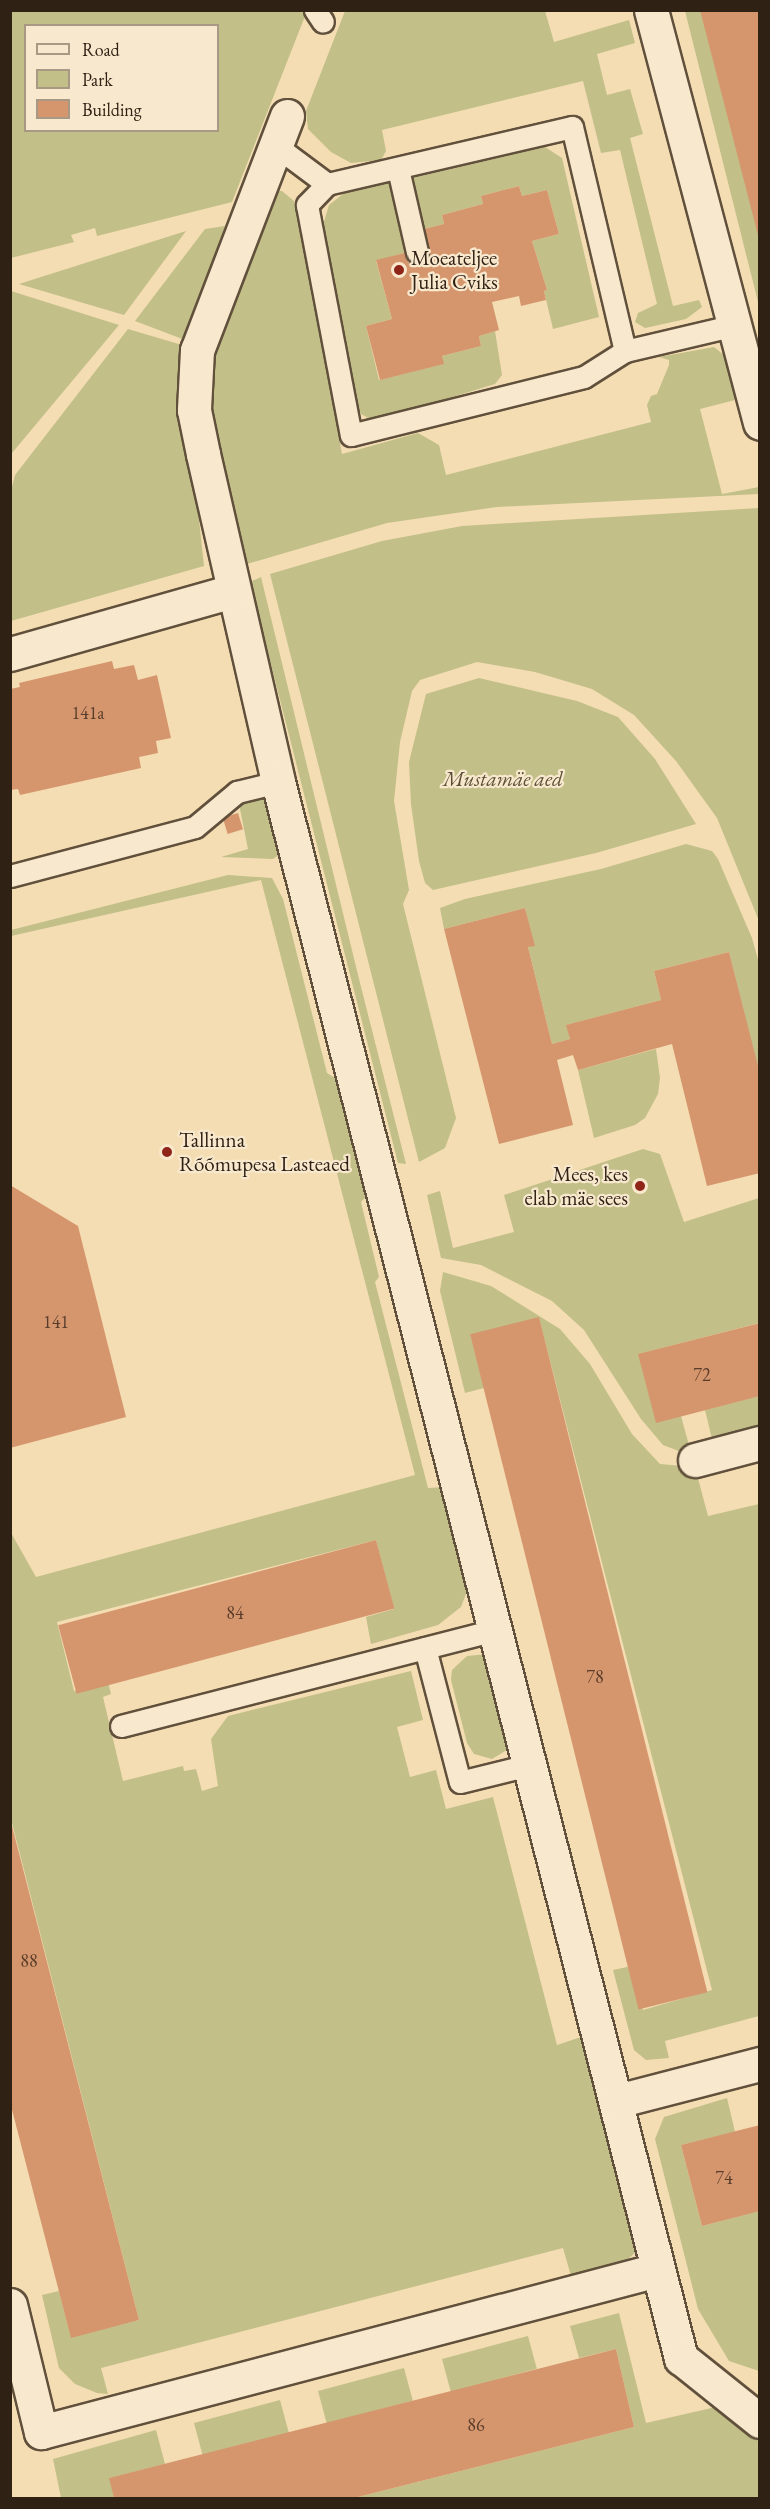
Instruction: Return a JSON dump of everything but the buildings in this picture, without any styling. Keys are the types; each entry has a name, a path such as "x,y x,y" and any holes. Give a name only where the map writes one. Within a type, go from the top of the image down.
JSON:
{"street":[{"path":"651,10 731,326 759,423"},
{"path":"281,131 197,350 194,410 233,591 278,782 681,2358 759,2421"},
{"path":"10,654 233,591"},
{"path":"695,1461 759,1443"},
{"path":"616,2101 759,2064"},
{"path":"10,2305 41,2432 657,2270"}],"lane":[{"path":"625,351 572,127 327,184 307,205 351,435 584,377 625,351 731,326"},
{"path":"281,131 327,184"},
{"path":"398,169 417,252"},
{"path":"10,876 195,827 237,792 278,782"},
{"path":"121,1726 494,1630"},
{"path":"425,1648 460,1782 529,1765"}],"green space":[{"path":"10,11 307,11 232,202 97,236 95,228 71,235 74,242 11,258"},
{"path":"345,11 545,11 554,42 629,20 635,43 597,54 607,95 630,89 643,134 630,138 673,306 699,300 702,307 686,319 645,328 635,322 638,313 657,304 620,150 601,153 583,81 382,130 386,151 381,160 351,163 331,152 308,129 306,111"},
{"path":"685,11 759,11 759,306"},
{"path":"545,147 562,158 599,317 553,329 544,291 547,290 532,241 559,234 547,190 522,196 519,186 481,196 483,204 442,215 444,224 424,229 412,178"},
{"path":"391,180 405,253 376,261 392,319 366,326 379,380 443,364 442,356 481,346 479,336 495,331 502,375 495,384 374,421 361,414 354,400 323,225 329,205 343,194"},
{"path":"273,191 282,191 294,201 298,214 342,454 418,433 439,445 446,475 651,422 647,405 651,396 657,394 669,365 669,360 659,357 714,347 725,356 735,400 700,409 722,494 759,487 759,494 497,507 387,523 247,564 207,396 217,340"},
{"path":"225,226 185,340 135,321 205,229"},
{"path":"186,231 124,315 19,284"},
{"path":"11,291 119,325 12,453 10,447"},
{"path":"128,329 182,345 176,403 198,510 204,566 11,621 10,495 15,475"},
{"path":"759,508 759,921 717,818 676,761 634,715 592,689 535,672 477,662 420,680 412,691 400,742 394,801 409,890 403,904 456,1118 445,1148 419,1162 270,574 382,541 462,526"},
{"path":"261,577 406,1164 398,1163 250,582"},
{"name":"Mustamäe aed","path":"479,678 577,701 618,717 655,759 696,824 596,853 433,890 425,883 419,861 411,804 409,762 426,694"},
{"path":"264,796 269,798 285,851 273,859 221,857 248,849 239,804"},
{"path":"686,844 712,851 718,859 752,938 759,963 759,1074 729,952 654,971 661,1000 567,1025 570,1039 552,1044 528,947 534,945 525,908 444,929 440,908 465,899 601,869"},
{"path":"228,875 272,878 283,899 327,1073 343,1083 372,1190 361,1202 379,1277 375,1282 428,1488 445,1487 470,1583 461,1607 438,1625 371,1644 366,1617 394,1609 376,1540 57,1622 74,1691 108,1682 111,1694 103,1697 123,1781 183,1766 184,1771 196,1769 202,1791 218,1786 211,1739 228,1716 411,1671 423,1720 397,1727 410,1777 436,1770 446,1809 493,1797 557,2045 584,2036 637,2251 627,2260 571,2276 563,2248 101,2368 108,2394 97,2393 75,2384 59,2368 42,2295 59,2291 71,2337 139,2320 11,1819 10,1531 36,1577 415,1475 261,880 11,936 11,930"},
{"path":"656,1049 660,1078 658,1094 645,1118 635,1125 594,1138 578,1070"},
{"path":"643,1149 660,1154 684,1222 759,1198 759,1323 639,1354 681,1416 692,1456 663,1445 641,1419 584,1330 552,1301 481,1265 441,1258 427,1195 440,1191 453,1248 514,1232 504,1195"},
{"path":"443,1272 491,1286 560,1329 590,1364 632,1434 660,1464 695,1467 708,1516 759,1504 759,2016 665,2041 669,2058 646,2060 634,2050 613,1970 632,1966 643,2010 712,1990 539,1318 471,1336 484,1388 465,1393 440,1291"},
{"path":"759,1396 759,1432 713,1443 705,1410"},
{"path":"487,1654 510,1748 492,1759 474,1754 467,1743 451,1680 452,1670 467,1656"},
{"path":"727,2098 735,2132 681,2145 702,2226 759,2211 759,2371 729,2361 698,2309 655,2139 664,2117"},
{"path":"619,2313 646,2423 716,2407 759,2442 759,2498 354,2498 634,2427 616,2349 579,2358 570,2326"},
{"path":"528,2336 537,2369 451,2392 442,2359"},
{"path":"404,2368 413,2401 327,2424 318,2391"},
{"path":"280,2400 289,2433 203,2456 194,2423"},
{"path":"156,2430 165,2464 110,2478 114,2498 61,2498 53,2459"}],"place":[{"name":"Moeateljee Julia Cviks","path":"399,270"},
{"name":"Tallinna Rõõmupesa Lasteaed","path":"167,1152"},
{"name":"Mees, kes elab mäe sees","path":"640,1186"}]}
